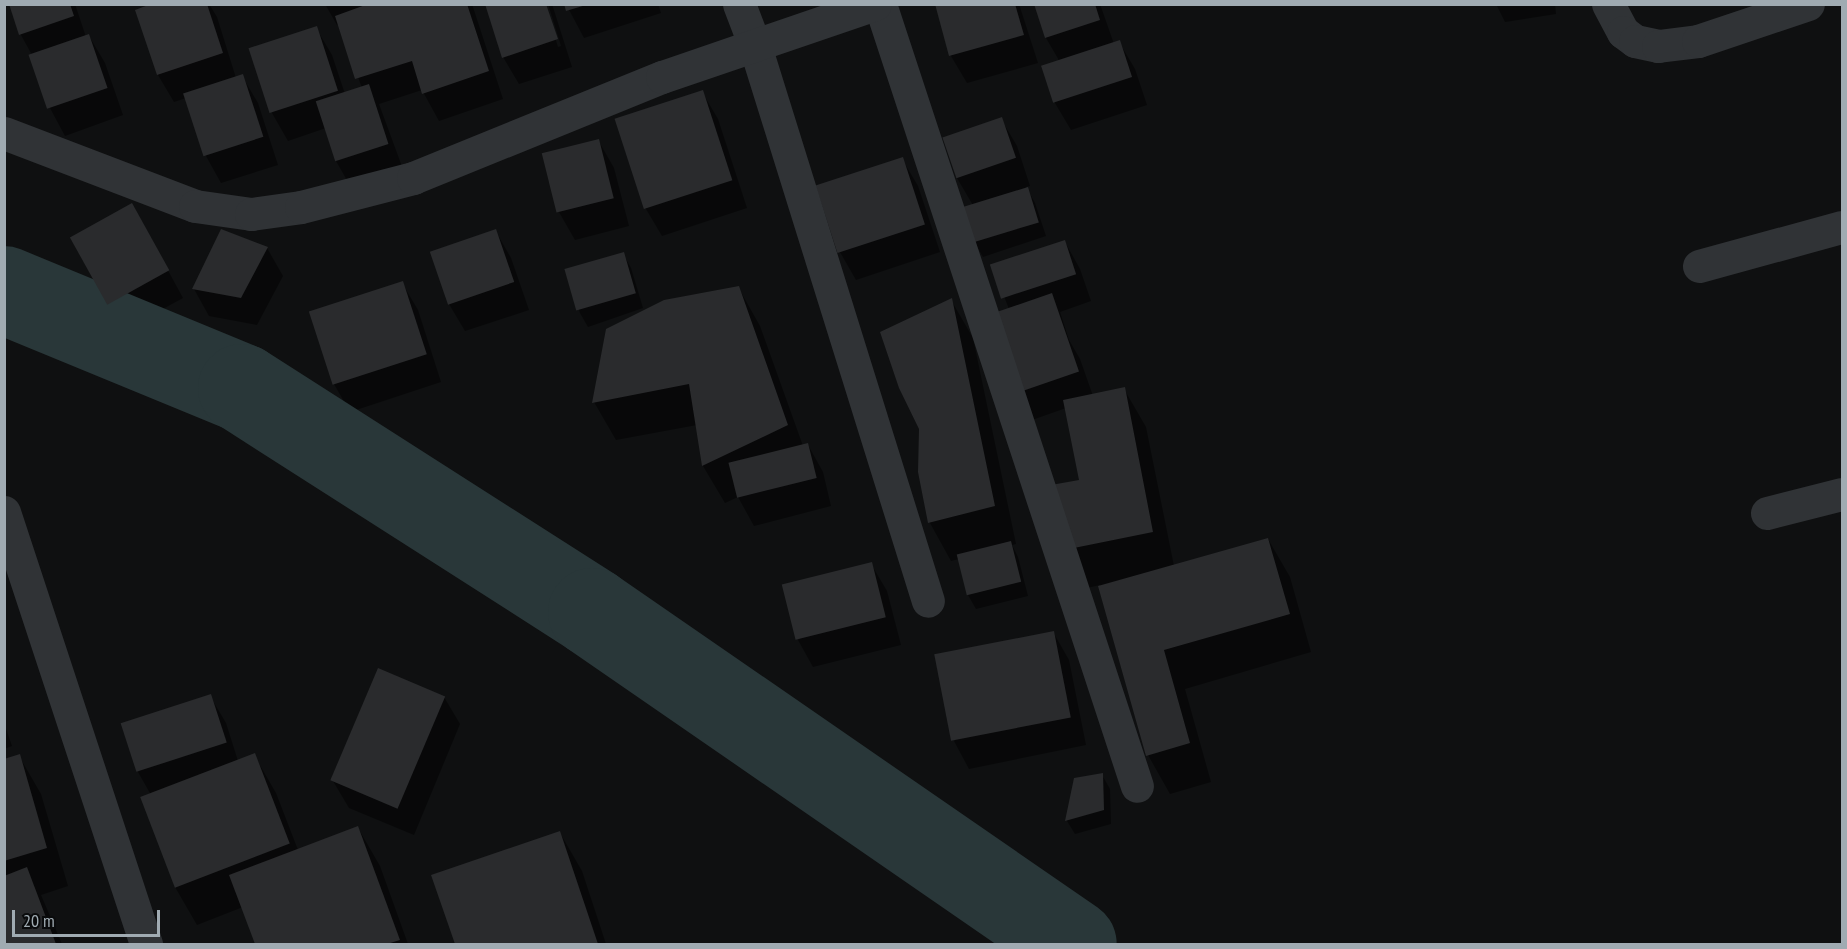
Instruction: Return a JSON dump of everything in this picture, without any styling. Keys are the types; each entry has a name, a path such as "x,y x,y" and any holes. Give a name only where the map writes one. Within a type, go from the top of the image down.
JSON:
{"street":[{"path":"739,4 928,601"},
{"path":"4,133 195,206 251,214 301,207 413,178 662,77 878,4 1137,786"},
{"path":"1608,4 1623,32 1635,41 1658,46 1698,41 1808,4"},
{"path":"1699,266 1842,227"},
{"path":"1767,513 1842,494"},
{"path":"4,512 146,945"}],"building":[{"path":"9,4 70,4 74,16 19,35"},
{"path":"151,4 207,4 223,53 157,75 135,10"},
{"path":"368,4 467,4 489,71 422,94 412,61 355,79 335,16"},
{"path":"485,4 546,4 558,39 502,58"},
{"path":"564,4 586,4 586,5 566,11"},
{"path":"935,4 1015,4 1024,35 949,56"},
{"path":"1034,4 1095,4 1100,20 1045,38"},
{"path":"317,26 338,91 270,113 249,48"},
{"path":"89,34 108,88 47,109 28,55"},
{"path":"1120,40 1132,77 1053,103 1041,66"},
{"path":"243,74 263,137 203,156 183,93"},
{"path":"369,84 388,144 335,161 316,101"},
{"path":"703,90 732,180 644,209 615,119"},
{"path":"1002,117 1016,158 956,178 942,138"},
{"path":"599,139 614,198 557,212 542,153"},
{"path":"903,157 925,225 837,253 816,185"},
{"path":"1028,187 1039,222 973,243 962,207"},
{"path":"132,203 169,270 107,305 70,237"},
{"path":"221,229 268,247 241,298 192,289"},
{"path":"496,229 514,282 448,305 430,252"},
{"path":"1065,240 1076,274 1001,299 990,264"},
{"path":"624,252 636,293 576,310 564,269"},
{"path":"403,281 427,354 333,385 309,312"},
{"path":"739,286 788,425 702,466 689,384 592,403 606,329 664,300"},
{"path":"1052,293 1079,371 1016,393 989,315"},
{"path":"952,298 995,506 928,523 918,472 919,429 899,388 880,332"},
{"path":"1125,387 1153,532 1064,550 1051,485 1079,480 1063,400"},
{"path":"808,443 817,478 737,498 728,463"},
{"path":"1268,538 1290,614 1164,650 1190,743 1146,756 1098,586"},
{"path":"1011,541 1021,582 967,595 957,555"},
{"path":"872,562 886,617 796,640 782,584"},
{"path":"1054,631 1071,717 951,741 934,654"},
{"path":"378,668 445,697 398,809 330,780"},
{"path":"211,694 227,743 136,772 121,723"},
{"path":"255,753 290,844 175,888 140,797"},
{"path":"20,754 47,848 4,861 4,759"},
{"path":"1103,773 1104,810 1065,821 1074,778"},
{"path":"358,826 400,940 387,944 255,944 229,875"},
{"path":"560,831 598,944 455,944 431,875"},
{"path":"27,867 56,944 4,944 4,876"}],"waterway":[{"path":"4,290 242,388 592,612 1073,944"}]}
